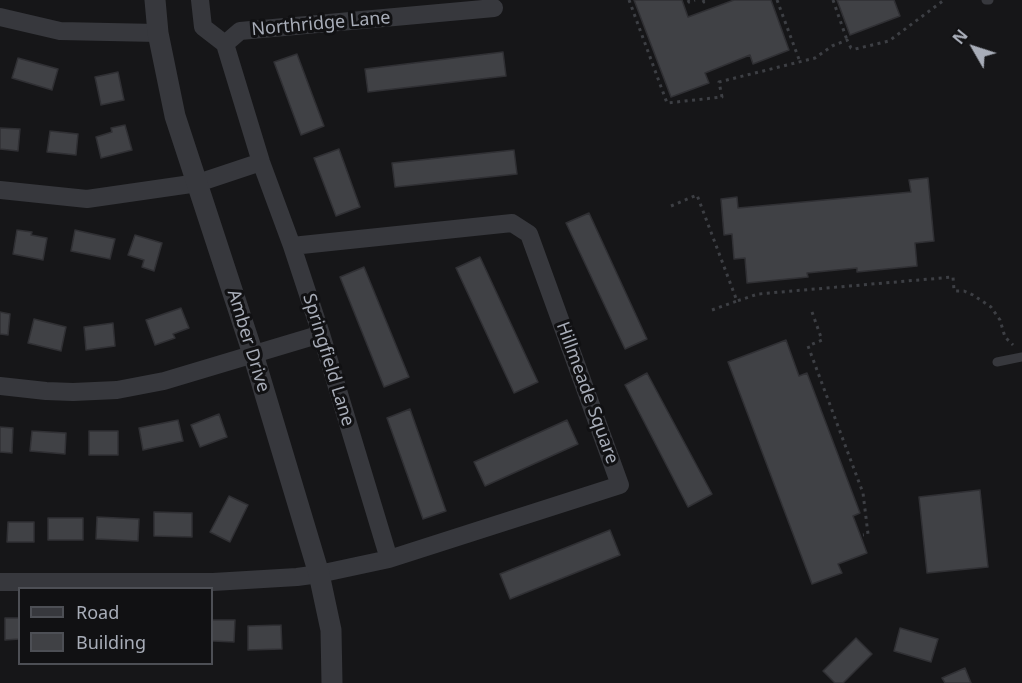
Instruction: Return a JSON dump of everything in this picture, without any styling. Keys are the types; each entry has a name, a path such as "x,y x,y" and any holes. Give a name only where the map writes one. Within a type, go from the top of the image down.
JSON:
{"street":[{"name":"Amber Drive","path":"155,0 158,33 175,116 253,354 319,574 331,630 332,683"},
{"path":"200,0 203,27 225,44"},
{"name":"Northridge Lane","path":"225,44 240,31 494,8"},
{"path":"0,17 60,32 158,33"},
{"name":"Springfield Lane","path":"225,44 261,162 321,334 389,559"},
{"path":"0,190 87,199 198,183 261,162"},
{"name":"Hillmeade Square","path":"0,582 213,582 319,574 389,559 620,485 529,234 512,222 292,246"},
{"path":"0,386 73,392 117,390 164,381 321,334"}],"lane":[{"path":"997,362 1022,357"}],"path":[{"path":"629,0 667,103 722,97 720,82 815,58 832,46 847,40"},
{"path":"688,0 689,2 695,0"},
{"path":"703,0 704,2 708,0"},
{"path":"777,0 800,62"},
{"path":"833,0 847,40 851,48 855,49 889,41 944,0"},
{"path":"670,206 697,195 737,301"},
{"path":"712,310 758,294 953,277 954,290 973,295 991,307 1000,320 1005,337 1013,345 1018,346"},
{"path":"812,312 822,340 808,346 863,493 868,534 863,535"}],"building":[{"path":"634,0 682,0 688,17 734,0 771,0 789,50 753,64 750,55 705,73 709,83 671,97"},
{"path":"837,0 894,0 900,16 850,35"},
{"path":"503,52 506,76 368,92 365,69"},
{"path":"297,54 324,126 301,135 274,62"},
{"path":"18,58 58,69 52,90 12,78"},
{"path":"118,72 124,100 101,105 95,77"},
{"path":"125,125 132,150 101,158 96,137 112,132 111,128"},
{"path":"0,128 20,129 18,151 0,149"},
{"path":"50,131 78,134 76,155 47,152"},
{"path":"339,149 360,207 336,216 314,158"},
{"path":"514,150 517,174 395,187 392,163"},
{"path":"928,178 934,241 915,243 917,266 857,272 857,268 807,273 808,277 747,283 745,258 734,259 732,234 724,235 721,199 737,197 738,208 911,192 909,180"},
{"path":"589,213 647,339 625,349 566,223"},
{"path":"17,230 32,232 31,235 47,238 43,260 13,254"},
{"path":"75,230 115,239 110,259 71,251"},
{"path":"135,235 162,243 154,271 142,267 144,260 128,255"},
{"path":"480,257 538,382 514,393 456,268"},
{"path":"364,267 409,377 384,387 340,277"},
{"path":"181,308 189,328 173,334 175,338 155,345 146,320"},
{"path":"0,312 10,314 8,335 0,334"},
{"path":"34,319 66,327 61,351 28,343"},
{"path":"113,323 115,346 86,350 84,327"},
{"path":"786,340 799,376 807,373 860,513 853,516 867,553 838,564 842,573 812,584 728,362"},
{"path":"647,373 712,494 688,507 625,385"},
{"path":"410,409 446,511 423,519 387,418"},
{"path":"219,414 227,437 200,447 191,425"},
{"path":"178,420 183,441 143,450 139,428"},
{"path":"567,420 578,444 485,486 474,462"},
{"path":"0,427 13,428 12,453 0,452"},
{"path":"32,431 66,433 65,454 30,451"},
{"path":"89,431 118,431 118,455 89,455"},
{"path":"980,490 988,567 927,573 919,497"},
{"path":"229,496 248,505 230,542 210,532"},
{"path":"154,512 192,513 192,537 154,536"},
{"path":"97,517 139,519 138,541 96,539"},
{"path":"48,518 83,518 83,540 48,540"},
{"path":"8,522 34,522 34,542 7,542"},
{"path":"610,530 620,555 510,599 500,574"},
{"path":"5,618 18,618 18,639 5,640"},
{"path":"213,620 235,620 234,642 213,641"},
{"path":"281,625 282,649 248,650 248,626"},
{"path":"900,628 938,639 931,662 894,651"},
{"path":"856,638 872,654 843,683 835,683 823,671"},
{"path":"965,668 971,683 945,683 942,678"}]}
